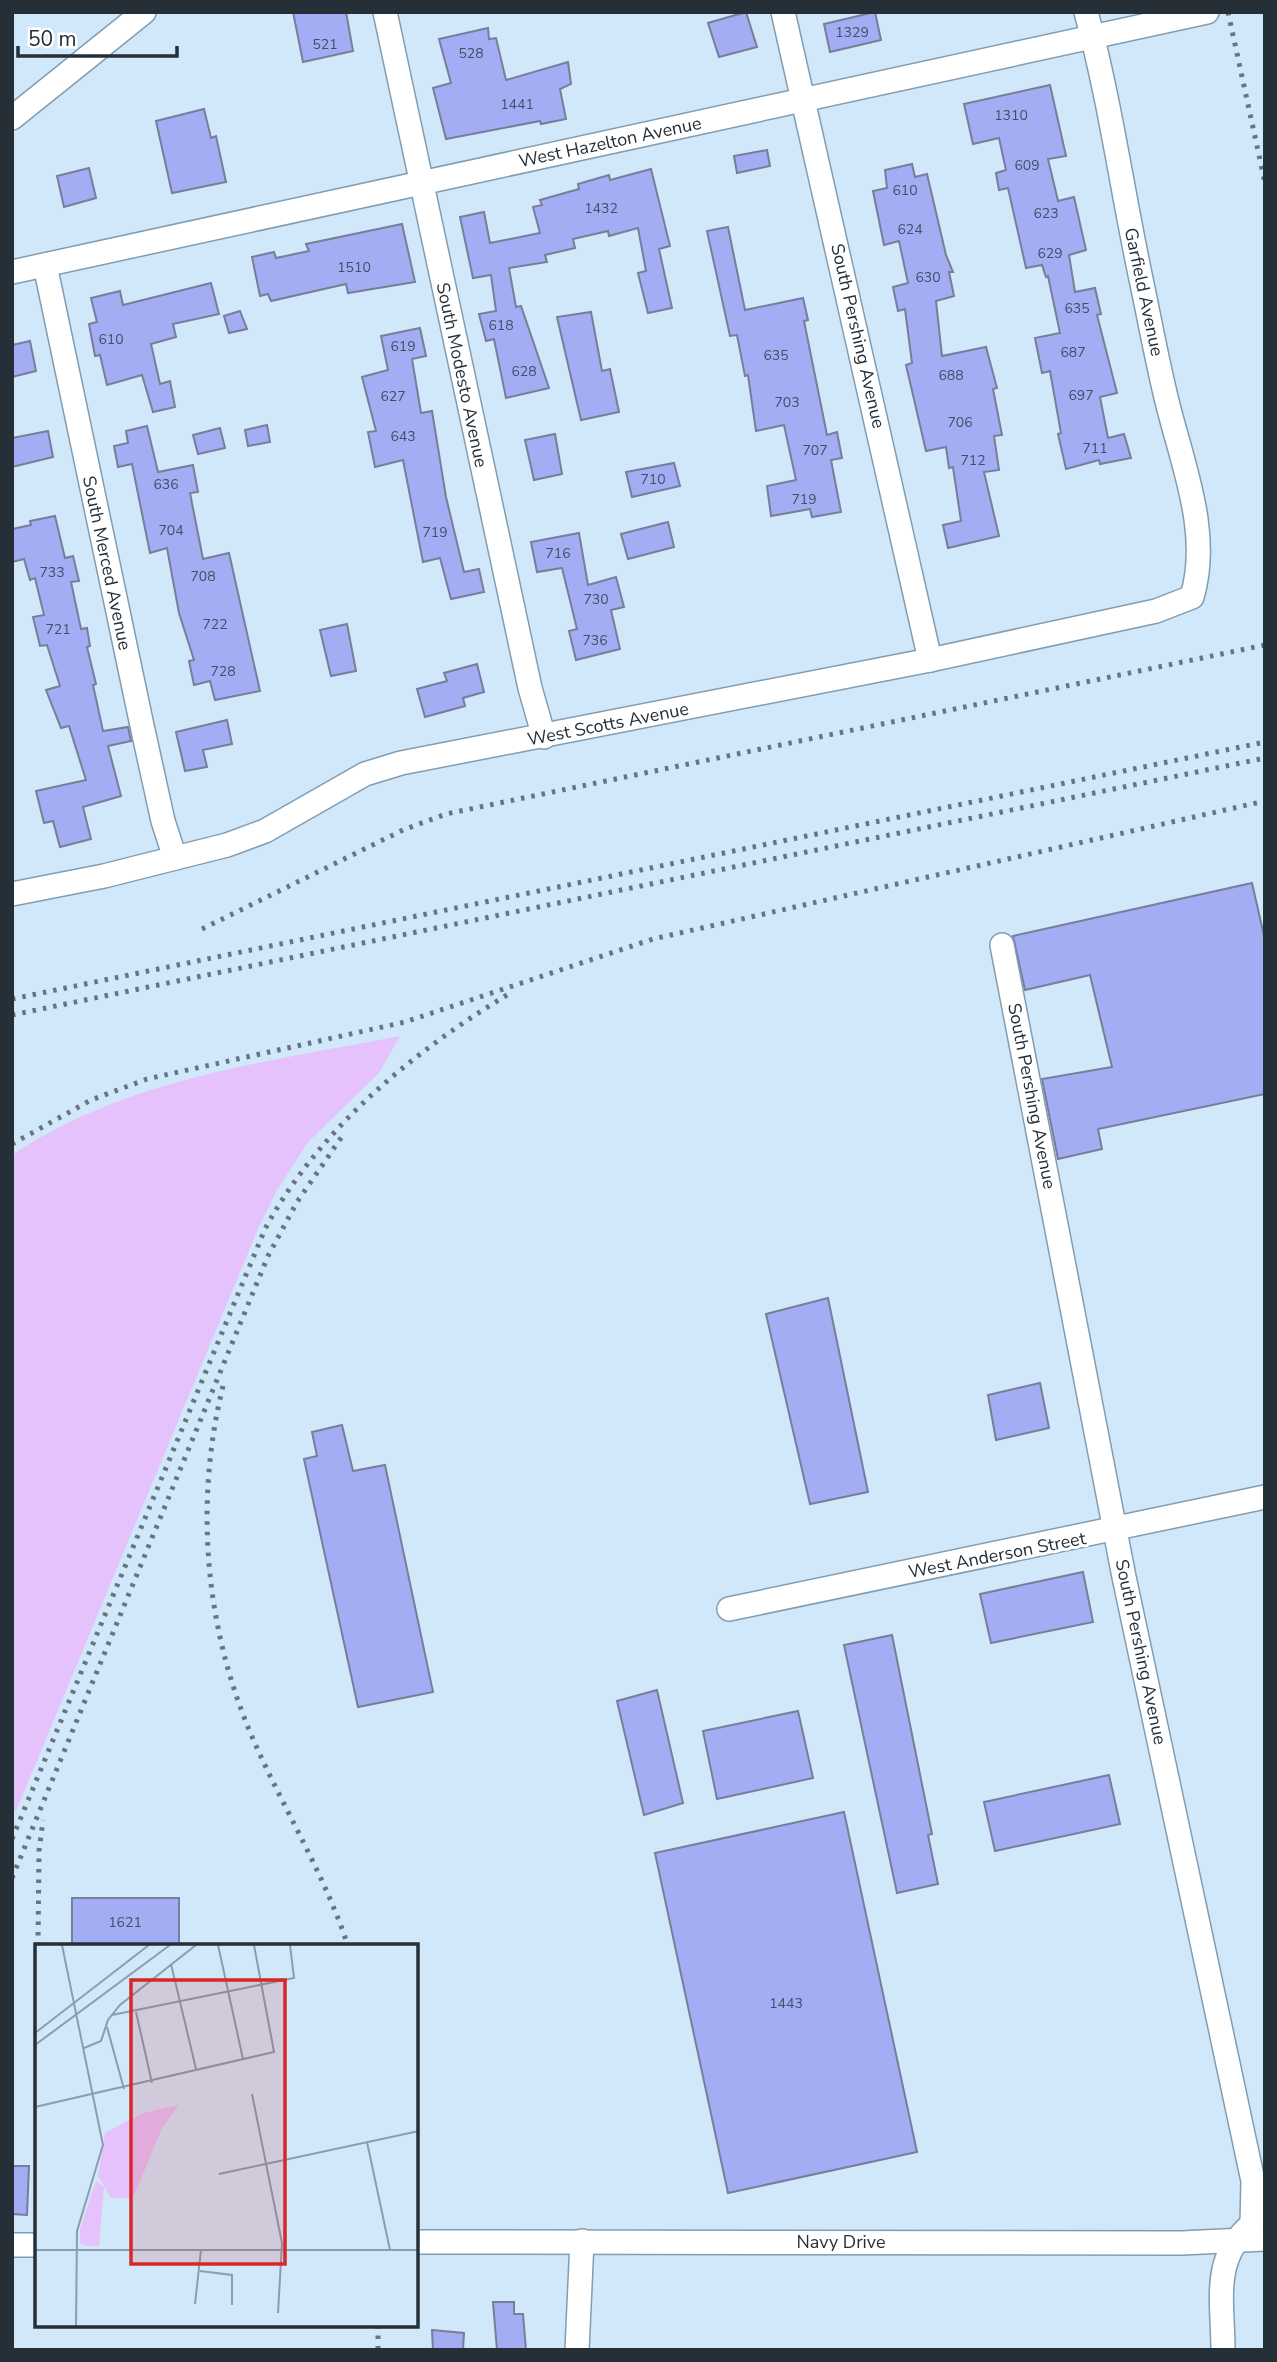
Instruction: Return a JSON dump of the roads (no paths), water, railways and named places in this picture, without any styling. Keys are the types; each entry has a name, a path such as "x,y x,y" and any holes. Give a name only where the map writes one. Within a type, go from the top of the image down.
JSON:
{"street":[{"path":"12,118 145,12"},
{"name":"South Modesto Avenue","path":"385,12 530,688 544,737"},
{"name":"South Pershing Avenue","path":"783,12 930,660"},
{"name":"Garfield Avenue","path":"1086,12 1103,72 1122,191 1159,365 1196,518 1199,572"},
{"name":"West Hazelton Avenue","path":"12,272 1207,12"},
{"name":"South Merced Avenue","path":"45,265 163,821 176,858"},
{"name":"West Scotts Avenue","path":"12,894 227,845 265,831 365,774 401,763 930,660 1165,608 1192,597 1199,572"},
{"name":"South Pershing Avenue","path":"1002,945 1117,1530 1253,2181 1252,2224 1233,2239 1223,2264 1223,2350"},
{"name":"West Anderson Street","path":"729,1609 1265,1497"},
{"name":"Navy Drive","path":"418,2242 1182,2243 1265,2239"},
{"path":"577,2350 582,2241"},
{"path":"12,2245 35,2245"}],"railway":[{"path":"1228,12 1265,183"},
{"path":"202,929 403,830 446,814 1265,645"},
{"path":"12,999 1265,742"},
{"path":"12,1015 1265,758"},
{"path":"12,1144 91,1100 147,1079 405,1022 653,939 1265,801"},
{"path":"12,1839 265,1229 312,1158 370,1096 436,1042 507,995"},
{"path":"12,1878 268,1256 297,1202 345,1132"},
{"path":"223,1386 214,1430 207,1520 209,1565 224,1654 253,1739 327,1893 347,1944"},
{"path":"38,1944 39,1851 43,1820"},
{"path":"378,2327 378,2350"}]}
